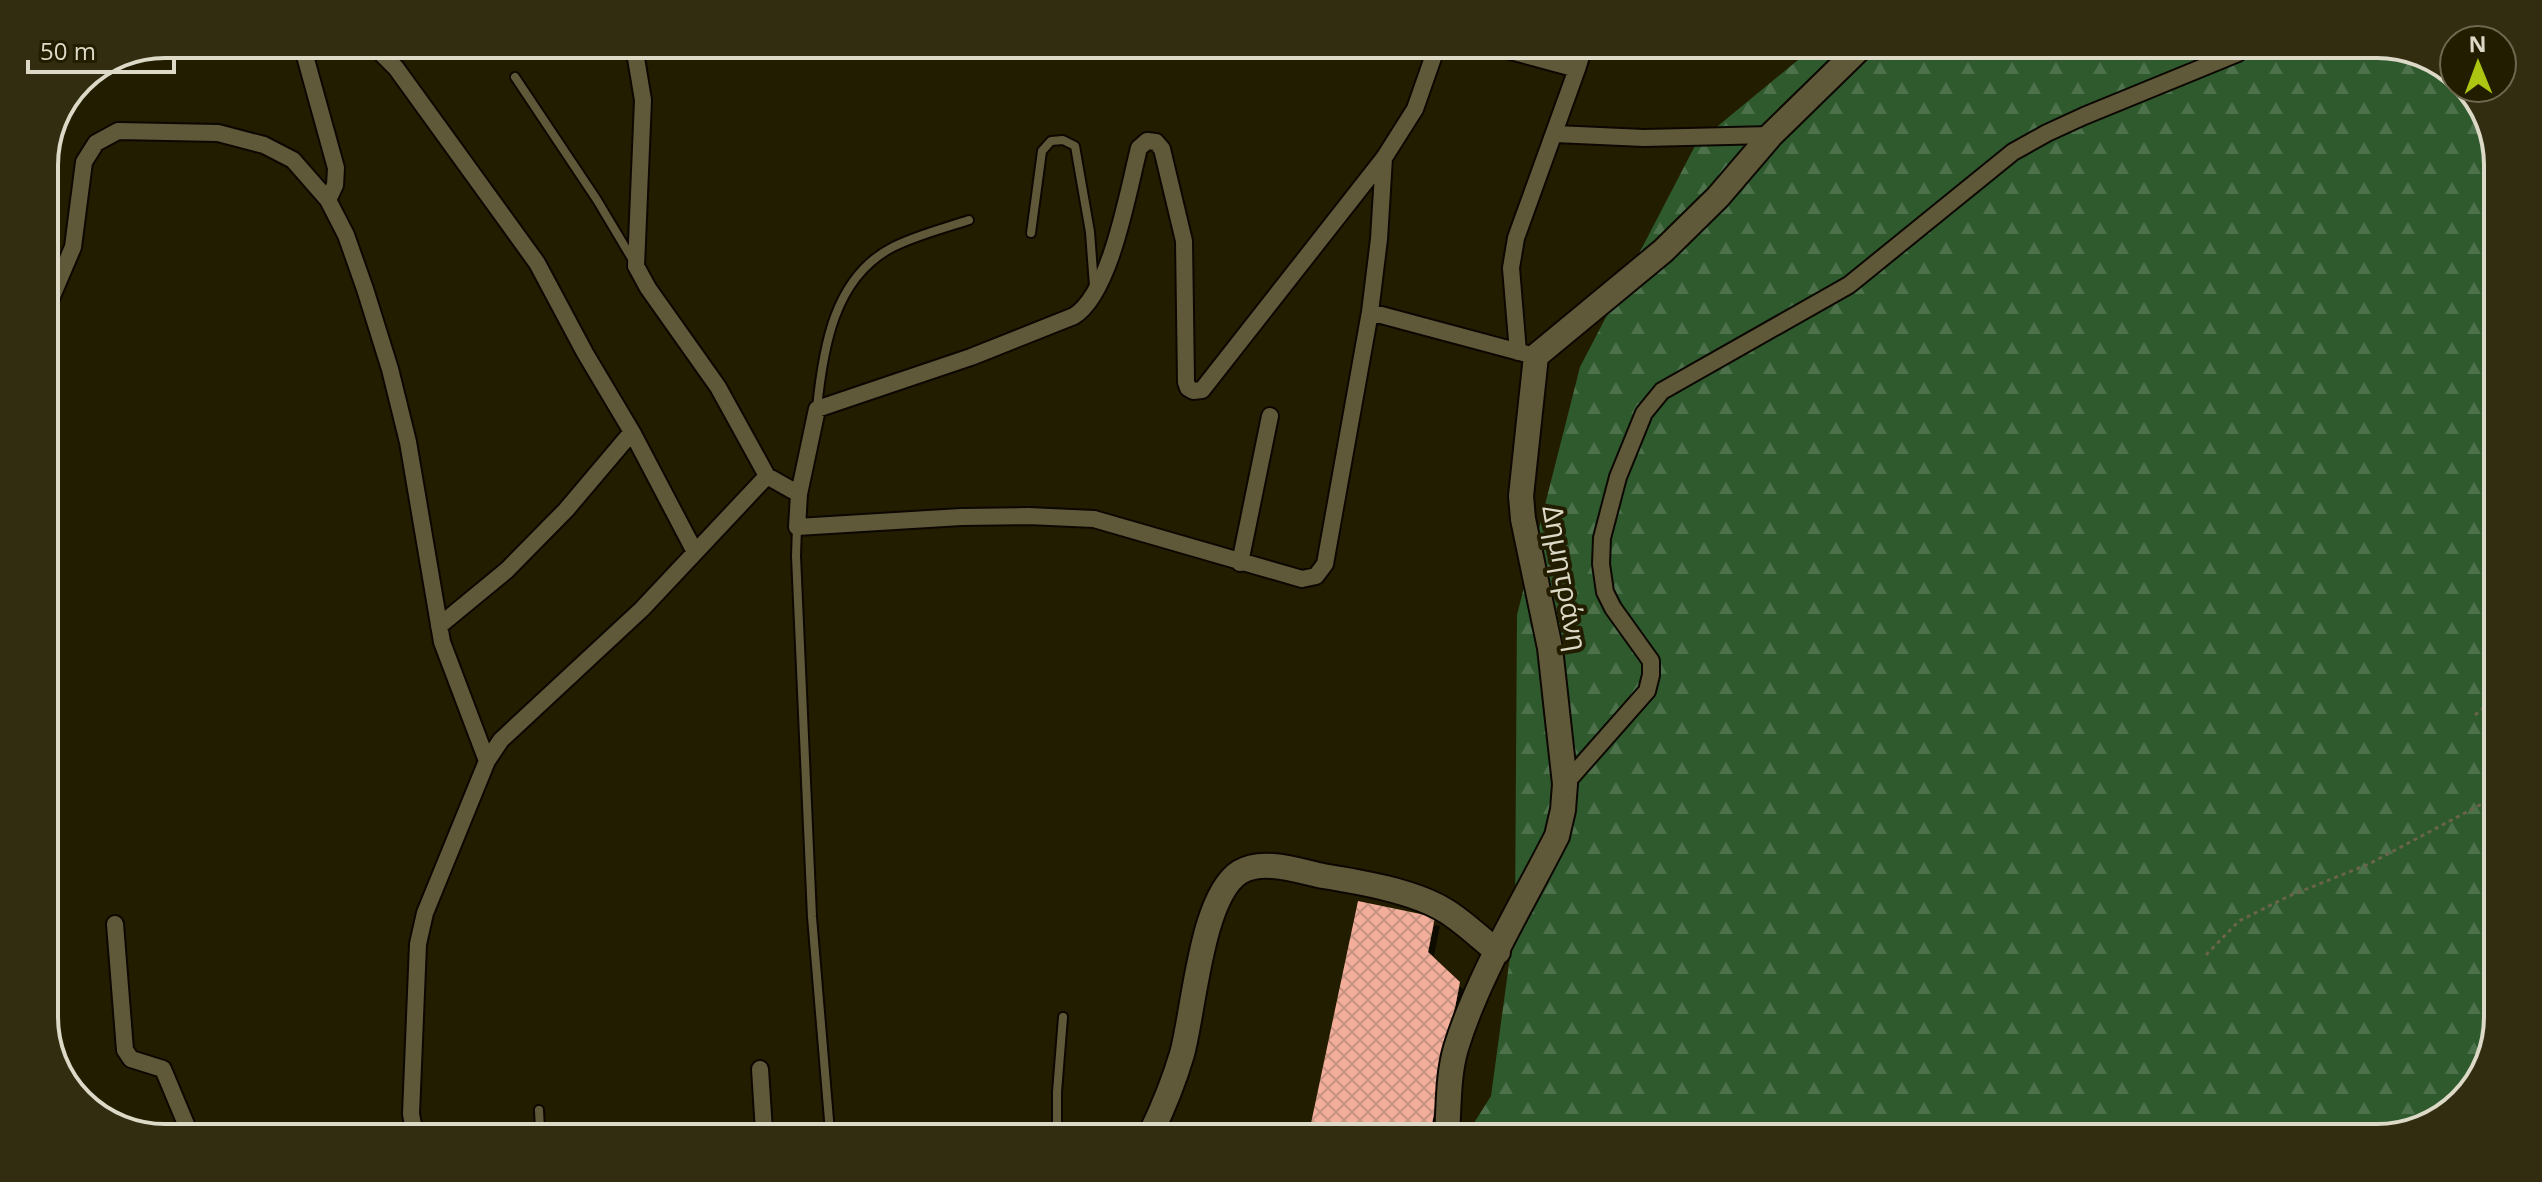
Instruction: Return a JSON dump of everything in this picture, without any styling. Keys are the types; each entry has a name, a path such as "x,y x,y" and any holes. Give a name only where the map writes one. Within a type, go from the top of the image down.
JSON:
{"street":[{"path":"306,58 336,168 335,185 328,200"},
{"path":"386,58 537,263 695,552"},
{"path":"636,58 643,100 636,266 648,288 718,387 767,476 799,494"},
{"path":"1384,158 1370,312 1325,564 1316,576 1302,579 1094,519 961,517 797,527 799,494 817,409 971,357 1074,316 1086,308 1095,295 1112,251 1139,148 1147,141 1156,142 1162,149 1184,241 1186,382 1193,391 1202,390 1384,158 1415,109 1433,58"},
{"path":"1536,58 1577,69"},
{"path":"1527,354 1511,268 1516,238 1580,58"},
{"path":"1527,354 1663,251 1718,197 1771,135 1850,58"},
{"path":"1565,784 1647,691 1651,675 1651,661 1605,592 1601,564 1602,538 1618,477 1644,413 1662,391 1849,285 2013,152 2084,116 2226,58"},
{"path":"58,282 73,247 84,162 96,143 118,131 218,133 264,145 293,160 328,200 346,235 390,369 408,442 439,626 459,690 487,761"},
{"path":"1555,134 1644,138 1771,135"},
{"path":"1370,312 1527,354"},
{"name":"Δημητράνη","path":"1448,1124 1455,1050 1477,992 1557,836 1563,810 1565,784 1550,648 1521,496 1527,354"},
{"path":"1240,563 1270,416"},
{"path":"439,626 507,570 566,510 632,432"},
{"path":"413,1124 418,944 425,913 487,761 522,718 642,609 767,476"},
{"path":"1155,1124 1182,1054 1199,961 1211,920 1228,883 1241,872 1259,865 1334,877 1410,895 1445,910 1498,952"},
{"path":"115,924 125,1050 131,1059 163,1069 186,1124"},
{"path":"760,1069 764,1124"}],"lane":[{"path":"515,77 597,200 636,266"},
{"path":"1031,233 1042,151 1051,141 1063,140 1075,146 1090,232 1095,295"},
{"path":"817,409 833,316 854,277 891,247 969,220"},
{"path":"797,527 812,917 829,1124"},
{"path":"1057,1124 1063,1017"},
{"path":"539,1110 540,1124"}],"path":[{"path":"2475,715 2484,708"},
{"path":"2206,955 2239,921 2289,896 2369,864 2484,803"}],"green space":[{"path":"1800,58 2377,58 2418,66 2438,77 2438,104 2465,104 2478,130 2484,158 2484,1017 2476,1058 2458,1088 2425,1113 2377,1124 1473,1124 1491,1096 1515,920 1517,615 1580,367 1696,144"}],"building":[{"path":"1358,901 1435,917 1428,952 1460,982 1432,1124 1311,1124"}]}
